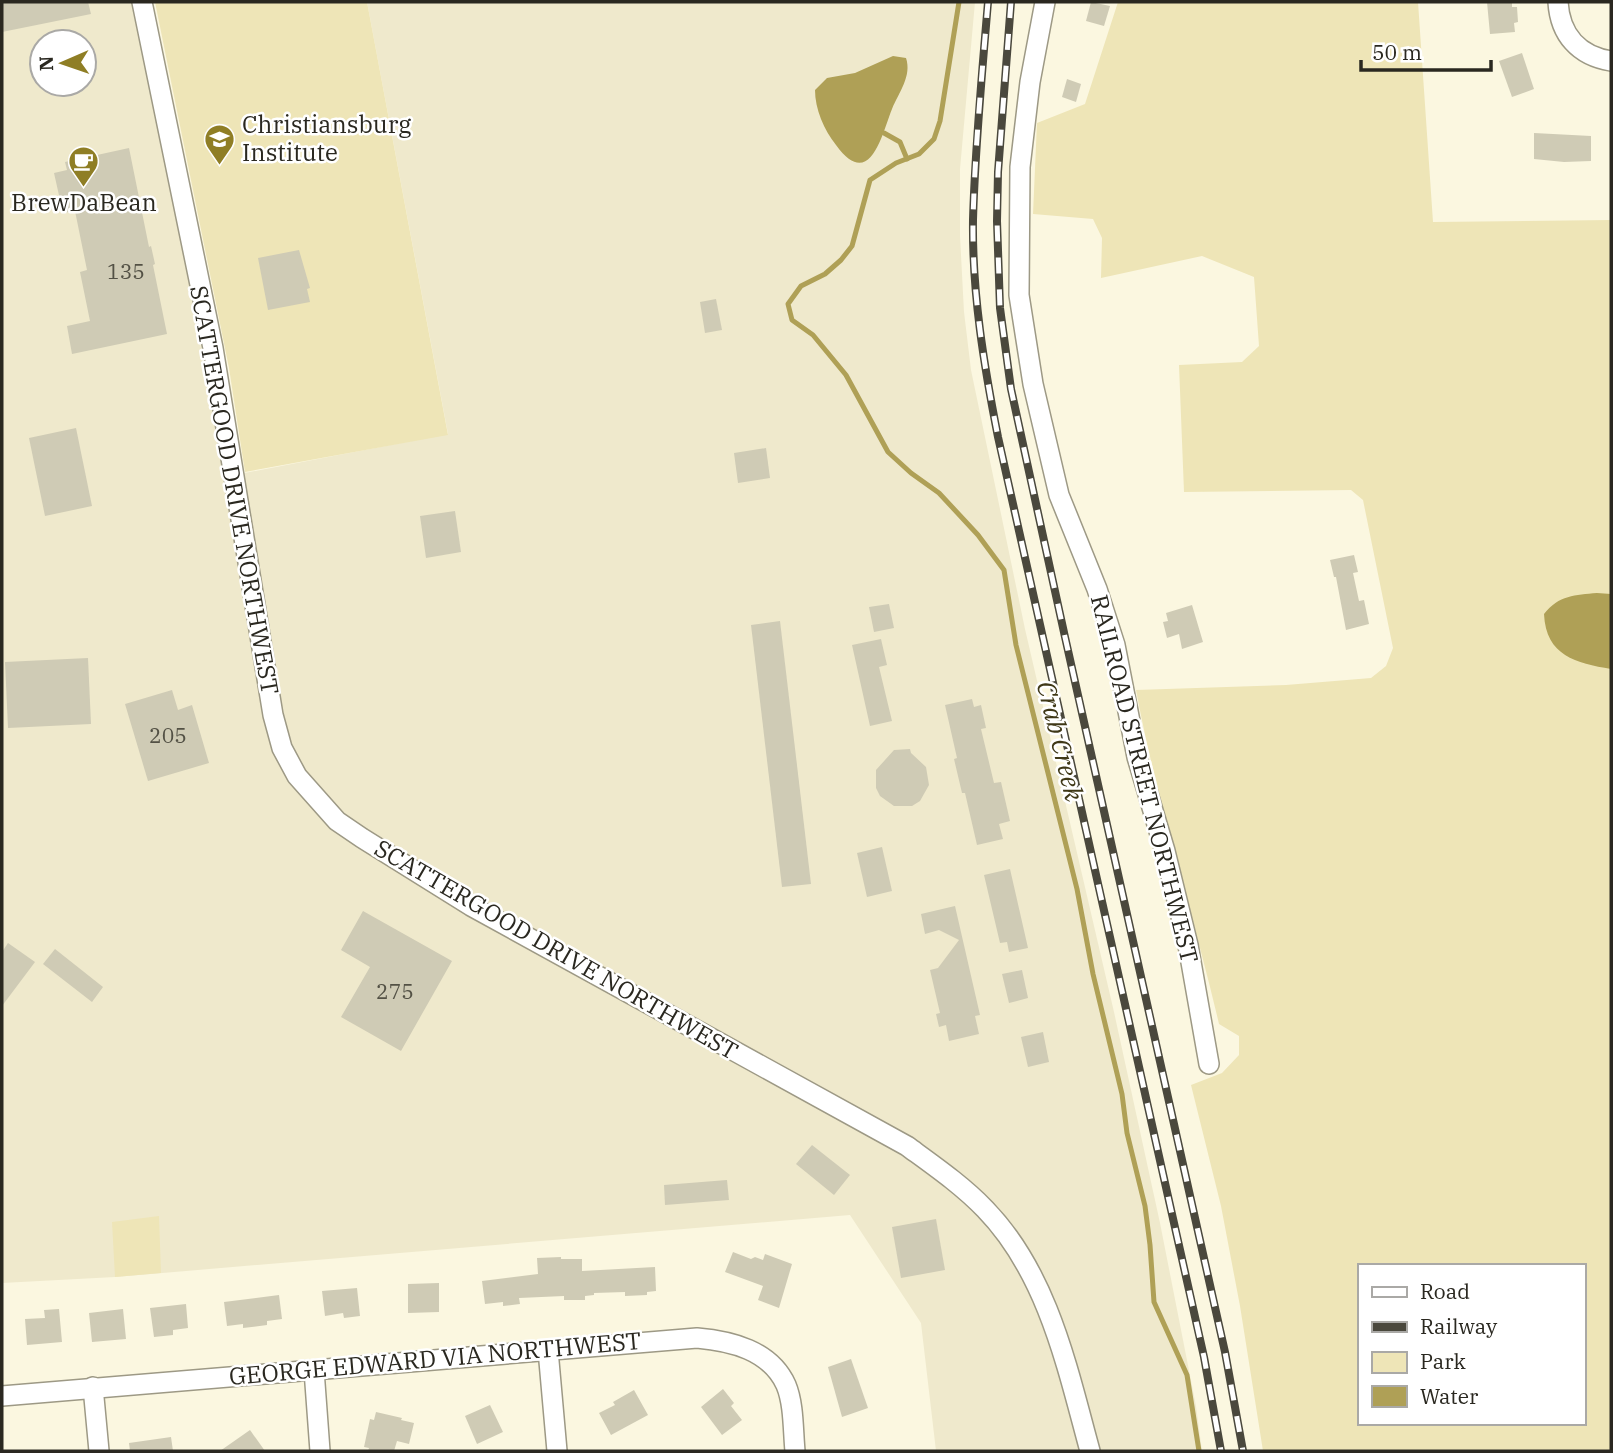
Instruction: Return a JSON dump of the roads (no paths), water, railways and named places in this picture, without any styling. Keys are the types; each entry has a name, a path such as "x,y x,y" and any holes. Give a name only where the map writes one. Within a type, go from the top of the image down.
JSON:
{"street":[{"name":"SCATTERGOOD DRIVE NORTHWEST","path":"142,2 213,348 273,715 282,748 297,776 337,821 394,859 471,906 907,1146 947,1175 986,1209 1024,1258 1053,1324 1090,1451"},
{"name":"RAILROAD STREET NORTHWEST","path":"1045,2 1030,82 1020,167 1019,295 1033,384 1059,495 1097,589 1115,645 1138,757 1188,945 1209,1064"},
{"path":"1558,2 1559,15 1570,39 1584,53 1611,61"},
{"name":"GEORGE EDWARD VIA NORTHWEST","path":"2,1395 697,1338 727,1341 751,1350 771,1365 786,1385 792,1413 795,1451"},
{"path":"548,1350 557,1451"},
{"path":"314,1370 320,1451"},
{"path":"93,1387 99,1451"}],"water":[{"path":"893,56 906,58 906,78 879,144 866,161 858,163 848,158 828,133 818,112 815,90 827,78 855,73"},
{"path":"1611,594 1611,669 1586,664 1565,655 1550,639 1546,628 1544,614 1556,603 1575,596"}],"waterway":[{"name":"Crab Creek","path":"959,2 940,121 934,139 919,154 896,163 870,180 852,246 825,274 801,286 788,304 792,320 813,335 846,375 888,452 939,493 978,535 1004,570 1016,645 1077,889 1093,974 1122,1094 1127,1133 1145,1206 1154,1302 1187,1375 1199,1451"},
{"name":"Crab Creek","path":"884,133 900,142 907,159"}],"railway":[{"path":"988,2 973,220 977,302 984,356 998,437 1204,1357 1221,1451"},
{"path":"1011,2 998,172 997,221 1000,308 1011,389 1225,1352 1243,1451"}],"place":[{"name":"Christiansburg Institute","path":"219,166"},
{"name":"BrewDaBean","path":"84,188"}]}
